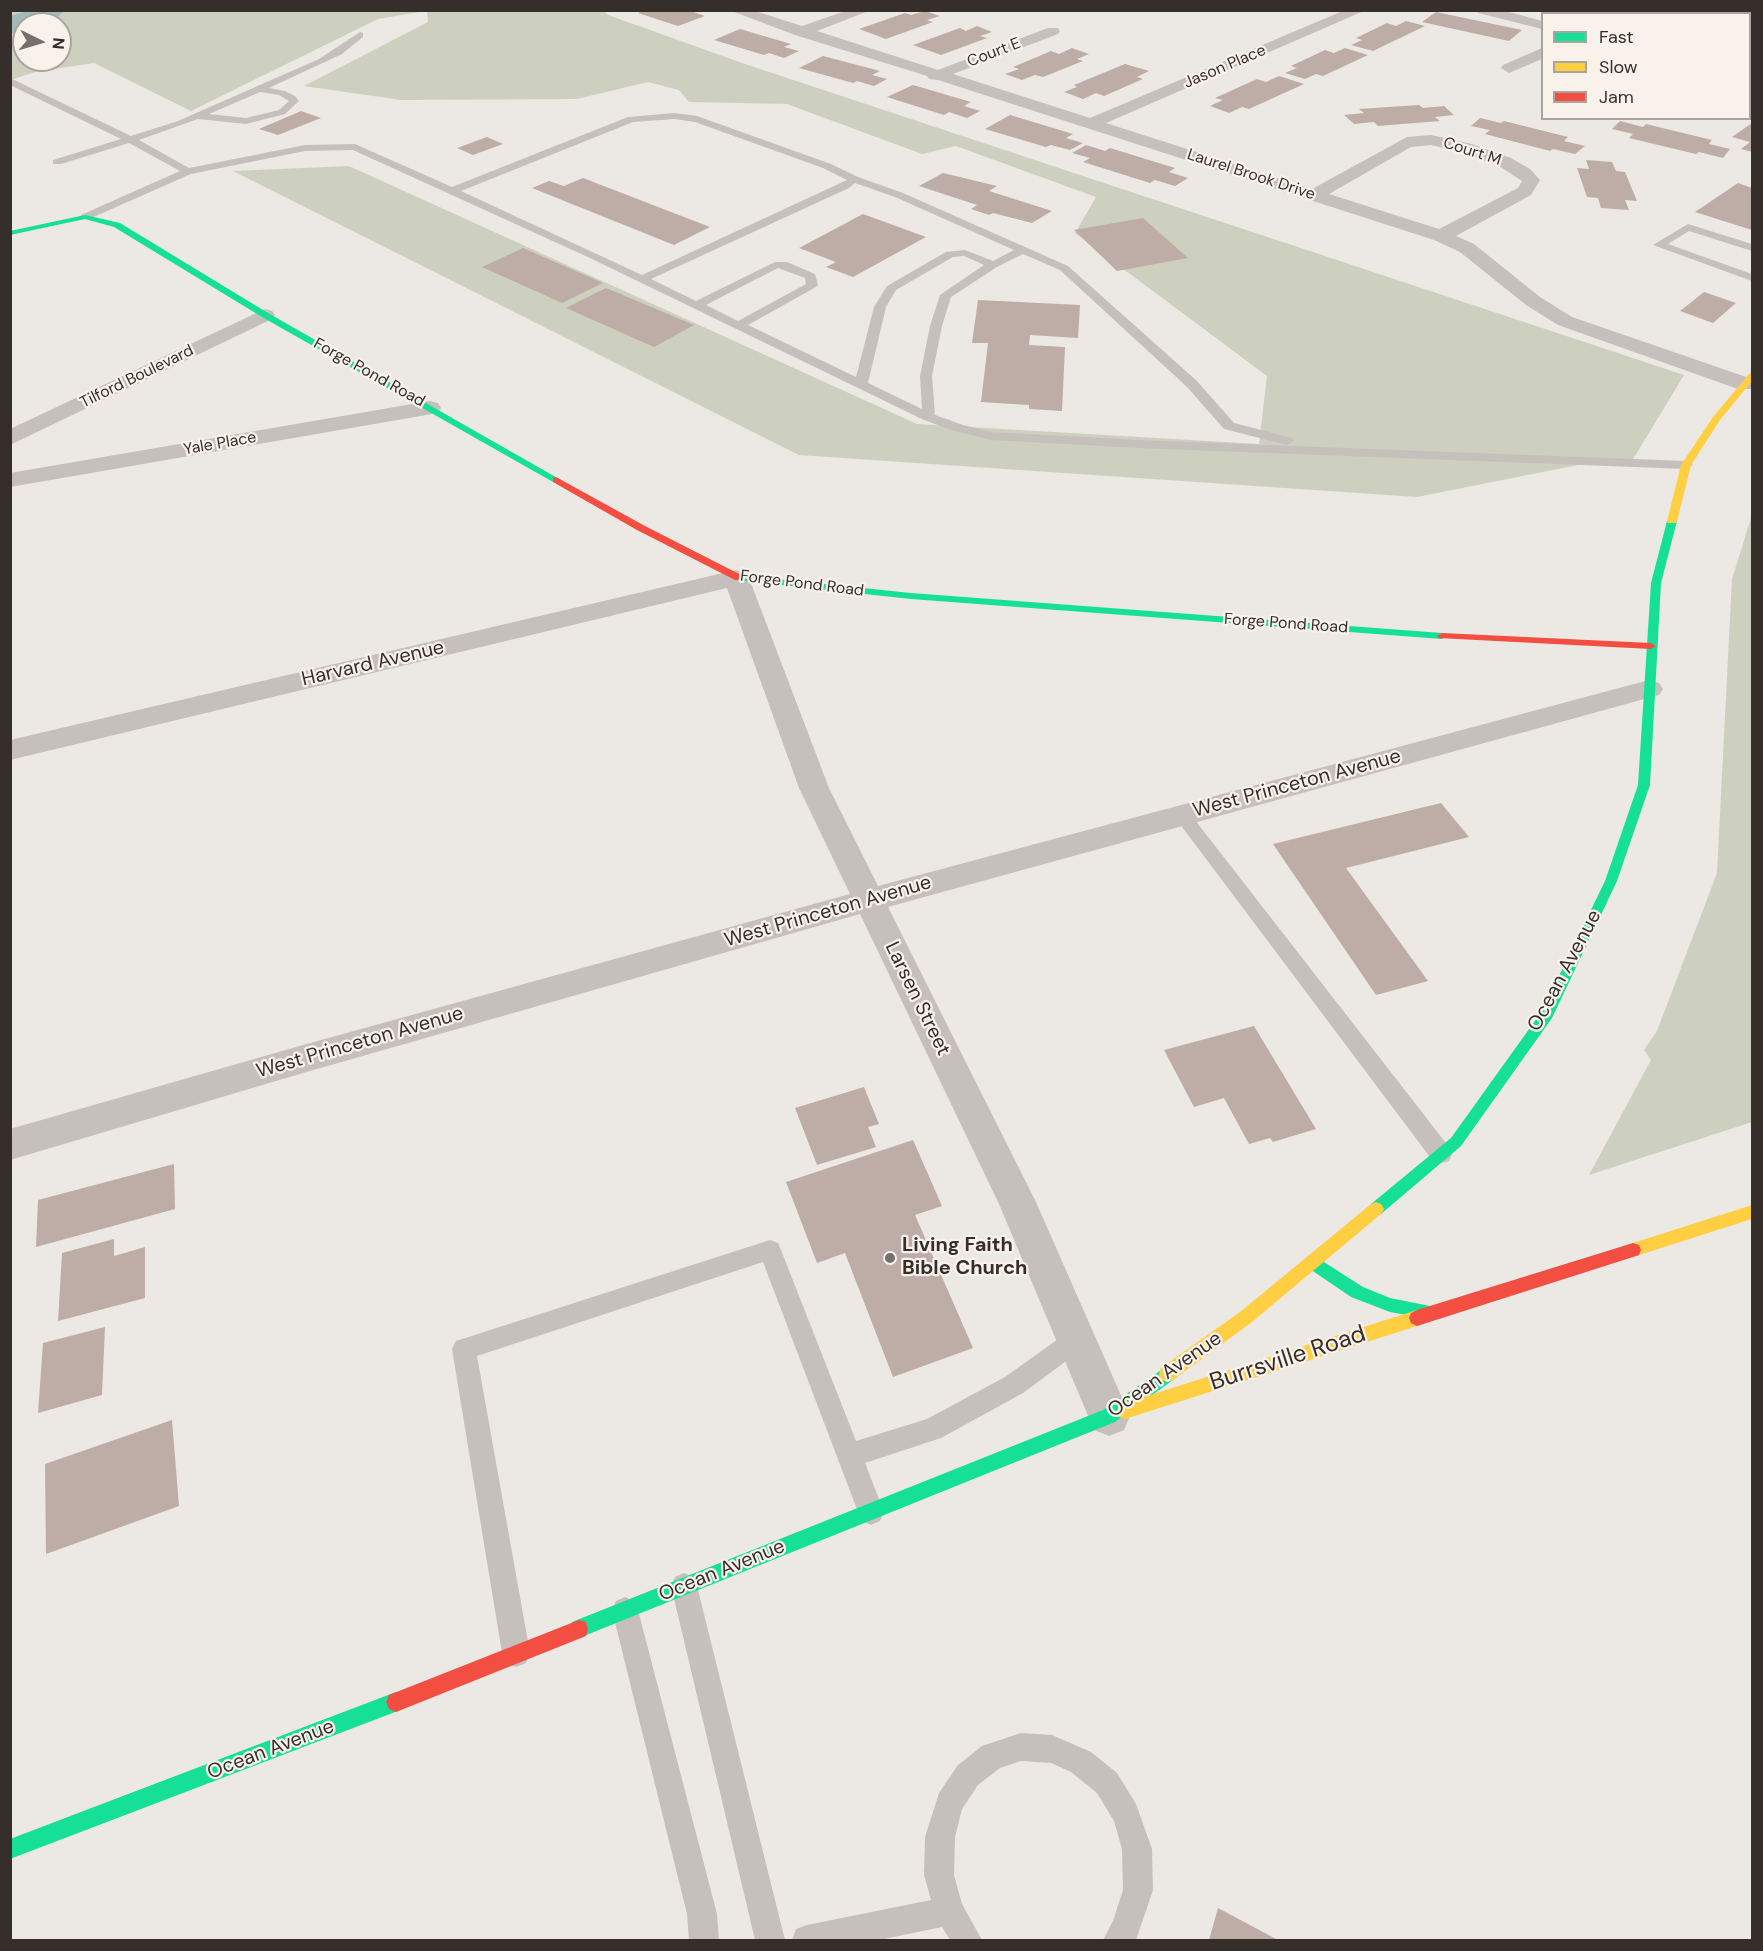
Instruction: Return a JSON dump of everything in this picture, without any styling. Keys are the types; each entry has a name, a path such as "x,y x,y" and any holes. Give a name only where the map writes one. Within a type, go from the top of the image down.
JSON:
{"main road":[{"name":"Forge Pond Road","path":"10,233 52,222 85,217 117,225 265,315 641,528 736,578 911,596 1424,635 1651,646"},
{"name":"Ocean Avenue","path":"10,1849 311,1736 1109,1416 1246,1317 1456,1142 1547,1014 1611,881 1644,785 1656,583 1686,465 1716,419 1749,380"},
{"name":"Burrsville Road","path":"1109,1416 1752,1212"},
{"name":"Burrsville Road","path":"1313,1262 1357,1292 1390,1305 1434,1313"}],"street":[{"name":"Laurel Brook Drive","path":"736,10 935,76 1441,236 1467,248 1533,301 1565,321 1749,380"},
{"path":"800,32 864,10"},
{"name":"Jason Place","path":"1090,124 1359,10"},
{"path":"1483,10 1541,25"},
{"name":"Court E","path":"935,76 1053,31"},
{"path":"1509,68 1541,53"},
{"name":"Court M","path":"1314,195 1407,142 1431,140 1466,148 1505,162 1524,172 1531,180 1525,191 1441,236"},
{"name":"Tilford Boulevard","path":"10,438 265,315"},
{"name":"Yale Place","path":"10,480 430,408"},
{"name":"Harvard Avenue","path":"10,750 736,578"},
{"name":"Larsen Street","path":"736,578 814,788 1017,1202 1109,1416"},
{"name":"West Princeton Avenue","path":"10,1145 303,1059 868,900 1649,689"}],"lane":[{"path":"57,162 132,140 197,116 339,52 360,35"},
{"path":"10,81 132,140 188,171"},
{"path":"197,116 246,121 282,112 294,101 282,93 257,88"},
{"path":"454,190 631,119 674,116 697,119 899,195 1064,268 1192,384 1229,426 1325,450"},
{"path":"85,217 188,171 305,148 355,147 454,190 929,417 959,428 992,436 1138,444 1686,465"},
{"path":"642,279 845,186 854,179"},
{"path":"1752,248 1688,227 1659,245 1752,278"},
{"path":"929,417 926,376 936,326 946,295 993,265 1023,250"},
{"path":"861,384 880,307 891,288 950,254 965,254 993,265"},
{"path":"697,305 775,265 783,264 811,276 812,285 739,325"},
{"path":"1182,815 1441,1154"},
{"path":"516,1653 464,1349 770,1250 871,1512"},
{"path":"849,1456 932,1429 1014,1385 1076,1340"},
{"path":"684,1586 770,1941"},
{"path":"625,1610 702,1914 704,1941"},
{"path":"967,1941 949,1911 939,1875 940,1837 950,1803 968,1775 992,1756 1021,1747 1052,1749 1081,1762 1107,1783 1126,1814 1137,1849 1138,1890 1126,1929 1118,1941"},
{"path":"807,1941 949,1911"}],"green space":[{"path":"10,11 425,11 378,19 191,111 94,63 72,66 72,12 12,12 12,72 35,72 11,80"},
{"path":"427,11 604,11 608,15 745,64 1684,375 1629,466 1588,463 1417,497 799,455 233,171 349,166 917,424 1259,444 1267,376 1075,233 1096,197 956,146 922,154 787,104 689,102 679,90 648,82 577,99 401,100 304,86 428,22"},
{"path":"1752,515 1752,1122 1589,1175 1651,1060 1644,1050 1657,1031 1717,873 1732,579"}],"building":[{"path":"645,10 688,10 705,16 678,26 638,13"},
{"path":"925,11 940,16 927,20 933,22 886,39 859,29 905,13 911,15"},
{"path":"1436,12 1522,30 1509,41 1422,22"},
{"path":"1406,21 1425,26 1373,51 1351,45 1362,40 1356,38 1387,23 1396,26"},
{"path":"977,26 992,32 980,36 987,38 941,55 913,45 960,28 966,31"},
{"path":"740,29 791,44 784,47 799,51 784,58 769,53 764,55 714,40"},
{"path":"1072,48 1089,54 1077,59 1083,61 1043,77 1035,75 1022,80 1005,74 1019,69 1013,67 1051,51 1059,54"},
{"path":"1345,48 1368,55 1323,76 1316,74 1305,79 1285,73 1297,68 1291,66 1325,50 1334,53"},
{"path":"823,56 880,71 872,75 887,79 874,86 857,81 853,83 799,68"},
{"path":"1125,64 1149,71 1137,77 1143,79 1104,96 1096,93 1083,99 1064,92 1077,87 1074,85"},
{"path":"1279,76 1304,84 1249,109 1242,107 1229,113 1210,106 1223,100 1215,98 1257,79 1266,82"},
{"path":"913,85 971,102 964,106 980,111 967,118 949,112 944,115 887,97"},
{"path":"1419,105 1423,108 1444,106 1454,115 1435,117 1440,121 1378,126 1374,122 1354,124 1344,115 1364,113 1359,109"},
{"path":"301,111 321,118 278,135 259,129"},
{"path":"1010,115 1073,134 1066,138 1083,143 1070,150 1051,145 1046,147 985,129"},
{"path":"1480,118 1501,123 1504,121 1568,137 1564,141 1585,146 1575,154 1553,149 1550,151 1485,134 1490,130 1471,126"},
{"path":"1620,121 1643,127 1646,124 1712,140 1709,144 1730,149 1723,158 1629,138 1633,134 1612,129"},
{"path":"1752,123 1752,152 1741,149 1750,142 1732,137"},
{"path":"487,137 503,144 473,155 457,148"},
{"path":"1086,145 1105,151 1110,148 1175,168 1169,172 1188,178 1175,186 1155,180 1150,183 1083,162 1090,158 1072,153"},
{"path":"1586,160 1612,162 1616,171 1625,172 1637,201 1625,200 1629,210 1601,208 1598,198 1587,197 1577,168 1589,169"},
{"path":"943,173 997,186 989,191 1052,211 1032,223 993,213 989,215 971,209 977,205 919,186"},
{"path":"583,178 710,227 674,245 532,188 549,181 564,186"},
{"path":"1738,183 1752,188 1752,230 1695,212"},
{"path":"863,214 926,237 853,277 826,267 836,262 799,248"},
{"path":"1143,218 1188,258 1117,271 1074,230"},
{"path":"523,248 603,283 562,303 482,267"},
{"path":"606,288 694,325 654,347 566,308"},
{"path":"1704,292 1736,303 1713,323 1680,311"},
{"path":"978,300 1080,305 1078,338 1030,335 1029,345 1065,347 1062,411 1029,409 1029,405 981,402 988,343 972,343"},
{"path":"1441,803 1469,837 1346,868 1428,981 1376,995 1273,844"},
{"path":"1254,1026 1316,1129 1273,1142 1270,1138 1249,1144 1224,1098 1194,1107 1164,1050"},
{"path":"864,1087 879,1124 868,1127 876,1147 817,1165 795,1108"},
{"name":"Living Faith Bible Church","path":"913,1140 942,1206 915,1215 973,1348 893,1377 845,1253 817,1263 786,1182"},
{"path":"174,1164 175,1209 36,1247 38,1200"},
{"path":"114,1239 114,1256 145,1247 145,1298 58,1321 62,1253"},
{"path":"105,1327 102,1395 38,1413 43,1343"},
{"path":"172,1420 179,1506 46,1554 45,1464"},
{"path":"1218,1908 1278,1940 1209,1940"}],"waterway":[{"path":"10,25 39,18 51,10"}],"traffic: fast":[{"path":"10,233 85,217 117,225 265,315 556,480"},
{"path":"1376,1209 1456,1142 1547,1014 1611,881 1644,785 1656,583 1672,521"},
{"path":"739,578 911,596 1442,636"},
{"path":"1313,1262 1357,1292 1390,1305 1429,1312"},
{"path":"579,1629 1109,1416 1167,1374"},
{"path":"10,1849 396,1702"}],"traffic: slow":[{"path":"1672,521 1686,465 1716,419 1752,376"},
{"path":"1167,1374 1246,1317 1376,1209"},
{"path":"1633,1250 1752,1212"},
{"path":"1125,1411 1417,1318"}],"traffic: jam":[{"path":"556,480 641,528 739,578"},
{"path":"1442,636 1651,646"},
{"path":"1417,1318 1633,1250"},
{"path":"396,1702 579,1629"}],"place":[{"name":"Living Faith Bible Church","path":"890,1258"}]}
